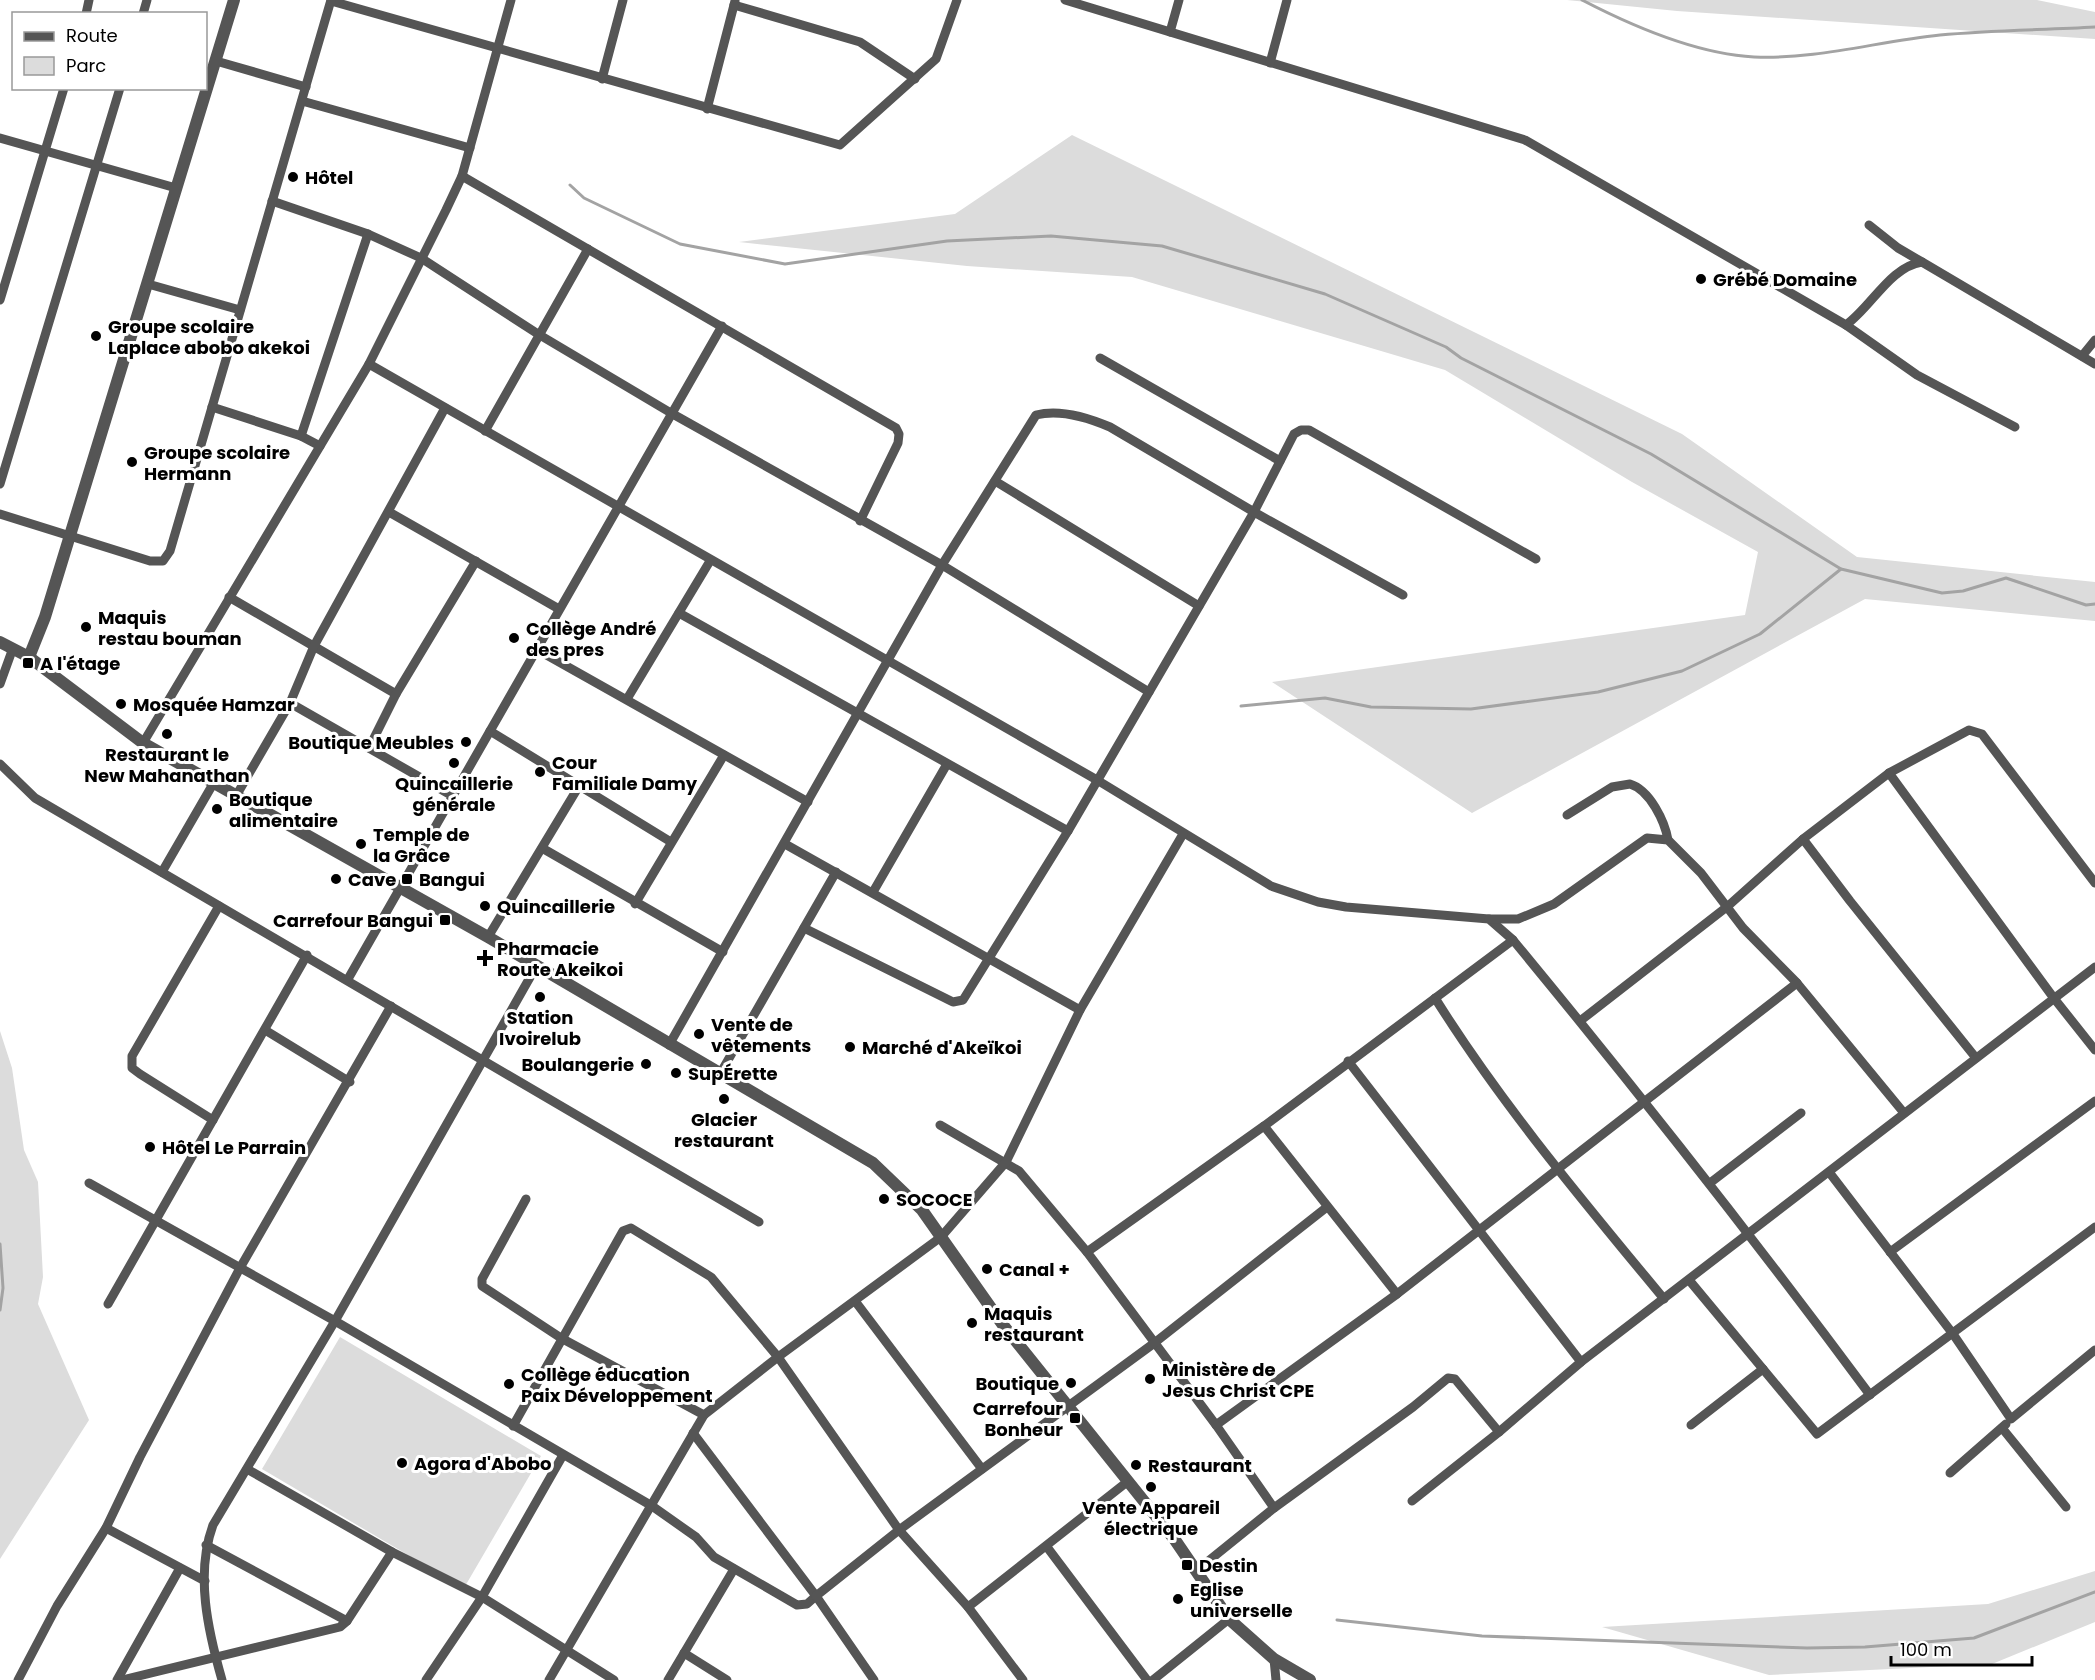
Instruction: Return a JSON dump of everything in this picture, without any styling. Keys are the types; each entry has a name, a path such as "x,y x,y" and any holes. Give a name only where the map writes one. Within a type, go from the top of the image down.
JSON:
{"street":[{"path":"207,90 234,0"},
{"path":"0,514 150,561 163,561 170,551 331,0 707,109 840,145 936,59 957,0"},
{"path":"142,743 369,364 462,176 511,0"},
{"path":"602,79 623,0"},
{"path":"1170,32 1179,0"},
{"path":"1270,63 1287,0"},
{"path":"1070,1 1525,140 1846,325 1917,375 2015,426"},
{"path":"707,109 735,2 860,42 915,79"},
{"path":"216,61 306,87"},
{"path":"0,300 63,90"},
{"path":"0,484 119,90"},
{"path":"30,657 70,536 207,90"},
{"path":"302,101 470,148"},
{"path":"0,138 176,188"},
{"path":"462,176 896,428 899,435 898,443 860,521"},
{"path":"272,201 368,234 421,258 538,334 671,413 942,566 1149,692"},
{"path":"1869,225 1888,241 1922,262 2095,364"},
{"path":"301,436 368,234"},
{"path":"484,431 588,249"},
{"path":"1846,325 1866,308 1902,268 1922,262"},
{"path":"148,284 240,310"},
{"path":"348,979 451,795 722,326"},
{"path":"2082,356 2095,340"},
{"path":"1100,358 1280,461"},
{"path":"369,364 710,561 1097,780 1271,886 1318,902 1356,908 1518,920 1554,904 1647,838 1668,840"},
{"path":"212,406 301,436 320,446"},
{"path":"236,796 290,703 314,646 445,408"},
{"path":"669,1045 942,566 1036,414 1053,413 1095,421 1110,427 1254,512 1403,595"},
{"path":"804,928 953,1002 963,1000 1068,831 1254,512 1294,434 1301,430 1309,430 1536,559"},
{"path":"995,481 1199,606"},
{"path":"389,512 559,609"},
{"path":"369,748 396,694 476,561"},
{"path":"627,699 710,561"},
{"path":"229,597 396,694"},
{"path":"679,613 1068,831"},
{"path":"0,642 30,657 142,743 537,965 669,1045 873,1163 922,1210 1003,1325 1069,1404 1196,1571 1229,1619 1274,1659 1310,1680"},
{"path":"0,684 13,648"},
{"path":"536,649 808,802"},
{"path":"290,703 451,795"},
{"path":"1580,1021 1728,906 1803,839 1890,773 1970,730 1982,734 2095,883"},
{"path":"490,731 672,842"},
{"path":"635,904 724,755"},
{"path":"0,764 35,798 348,979 759,1222"},
{"path":"873,892 947,764"},
{"path":"1890,773 2053,997 2095,1050"},
{"path":"162,872 213,784"},
{"path":"1567,815 1612,787 1630,784 1644,792 1665,826 1668,840 1701,873 1743,928 1797,983 1904,1113"},
{"path":"488,937 579,786"},
{"path":"549,1680 705,1414 778,1357 941,1237 1006,1162 1080,1010 1183,834"},
{"path":"1803,839 1976,1058"},
{"path":"785,843 1080,1010"},
{"path":"542,848 635,904 723,952"},
{"path":"720,1074 836,872"},
{"path":"213,1120 132,1068 132,1056 219,906"},
{"path":"1489,918 1514,940 1646,1101 1750,1234 1870,1395"},
{"path":"1087,1252 1264,1126 1348,1061 1514,940"},
{"path":"108,1304 307,955"},
{"path":"222,1680 206,1608 206,1545 213,1525 335,1321 537,965"},
{"path":"1412,1501 1499,1432 1581,1362 1750,1234 2053,997 2095,967"},
{"path":"1216,1425 1397,1294 1797,983"},
{"path":"1435,998 1470,1054 1558,1169 1664,1299"},
{"path":"18,1680 57,1606 106,1528 140,1457 240,1268 350,1082 391,1006"},
{"path":"265,1030 350,1082"},
{"path":"1348,1061 1581,1362"},
{"path":"1890,1252 2095,1101"},
{"path":"1710,1183 1801,1113"},
{"path":"940,1125 1019,1171 1087,1252 1153,1344 1216,1425 1274,1508"},
{"path":"1264,1126 1397,1294"},
{"path":"1829,1172 1953,1334 2011,1419"},
{"path":"89,1183 335,1321 652,1506 696,1537 714,1557 797,1605 807,1604 899,1530 1153,1344 1327,1207"},
{"path":"526,1198 481,1283 561,1338 705,1414"},
{"path":"1689,1280 1817,1434 2095,1227"},
{"path":"513,1426 561,1338 627,1228 705,1272 778,1357 899,1530 968,1607 1023,1680"},
{"path":"855,1302 982,1469"},
{"path":"1950,1473 2095,1350"},
{"path":"1691,1425 1763,1369"},
{"path":"1196,1571 1274,1508 1413,1407 1448,1378 1455,1379 1499,1432"},
{"path":"2002,1428 2066,1507"},
{"path":"693,1433 816,1596 874,1680"},
{"path":"426,1680 482,1597 563,1455"},
{"path":"247,1469 392,1552 482,1597 614,1680"},
{"path":"968,1607 1128,1482"},
{"path":"106,1528 205,1581"},
{"path":"206,1545 347,1621"},
{"path":"1047,1547 1147,1680"},
{"path":"122,1680 335,1629 347,1621 392,1552"},
{"path":"117,1680 180,1568"},
{"path":"668,1680 734,1569"},
{"path":"1153,1680 1229,1619"},
{"path":"684,1653 727,1680"},
{"path":"1274,1659 1276,1680"}],"green space":[{"path":"1567,0 2037,0 2095,12 2095,39 1677,11"},
{"path":"1072,135 1682,434 1857,557 2095,582 2095,621 1865,599 1472,813 1272,682 1745,615 1758,552 1632,482 1445,370 1132,277 967,266 739,242 955,214"},
{"path":"0,1031 12,1068 24,1150 38,1182 43,1277 38,1304 89,1420 0,1559"},
{"name":"Agora d'Abobo","path":"340,1337 541,1456 464,1588 262,1469"},
{"path":"2095,1571 2095,1622 1992,1664 1769,1675 1602,1627 1988,1604"}],"waterway":[{"path":"1582,0 1643,29 1688,45 1732,55 1754,57 1801,56 1940,35 2095,27"},
{"path":"570,185 584,198 680,244 785,264 947,241 1051,236 1162,246 1325,294 1446,347 1461,358 1651,454 1841,569 1942,593 1963,591 2006,578 2086,605 2095,604"},
{"path":"1241,706 1325,698 1371,707 1471,709 1598,692 1682,671 1760,634 1841,569"},
{"path":"0,1244 3,1288 0,1310"},
{"path":"1337,1620 1482,1636 1807,1648 1865,1647 1974,1638 2095,1592"}],"place":[{"name":"Hôtel","path":"293,177"},
{"name":"Grébé Domaine","path":"1701,279"},
{"name":"Groupe scolaire Laplace abobo akekoi","path":"96,336"},
{"name":"Groupe scolaire Hermann","path":"132,462"},
{"name":"Maquis restau bouman","path":"86,627"},
{"name":"Collège André des pres","path":"514,638"},
{"name":"A l'étage","path":"28,663"},
{"name":"Mosquée Hamzar","path":"121,704"},
{"name":"Restaurant le New Mahanathan","path":"167,734"},
{"name":"Boutique Meubles","path":"466,742"},
{"name":"Quincaillerie générale","path":"454,763"},
{"name":"Cour Familiale Damy","path":"540,772"},
{"name":"Boutique alimentaire","path":"217,809"},
{"name":"Temple de la Grâce","path":"361,844"},
{"name":"Cave","path":"336,879"},
{"name":"Bangui","path":"407,879"},
{"name":"Quincaillerie","path":"485,906"},
{"name":"Carrefour Bangui","path":"445,920"},
{"name":"Pharmacie Route Akeikoi","path":"485,958"},
{"name":"Station Ivoirelub","path":"540,997"},
{"name":"Vente de vêtements","path":"699,1034"},
{"name":"Marché d'Akeïkoi","path":"850,1047"},
{"name":"Boulangerie","path":"646,1064"},
{"name":"SupÉrette","path":"676,1073"},
{"name":"Glacier restaurant","path":"724,1099"},
{"name":"Hôtel Le Parrain","path":"150,1147"},
{"name":"SOCOCE","path":"884,1199"},
{"name":"Canal +","path":"987,1269"},
{"name":"Maquis restaurant","path":"972,1323"},
{"name":"Ministère de Jesus Christ CPE","path":"1150,1379"},
{"name":"Boutique","path":"1071,1383"},
{"name":"Collège éducation Paix Développement","path":"509,1384"},
{"name":"Carrefour Bonheur","path":"1075,1418"},
{"name":"Agora d'Abobo","path":"402,1463"},
{"name":"Restaurant","path":"1136,1465"},
{"name":"Vente Appareil électrique","path":"1151,1487"},
{"name":"Destin","path":"1187,1565"},
{"name":"Eglise universelle","path":"1178,1599"}]}
